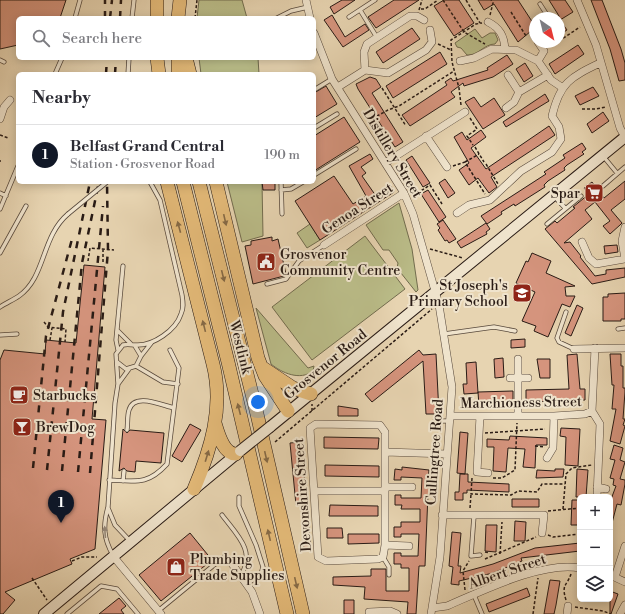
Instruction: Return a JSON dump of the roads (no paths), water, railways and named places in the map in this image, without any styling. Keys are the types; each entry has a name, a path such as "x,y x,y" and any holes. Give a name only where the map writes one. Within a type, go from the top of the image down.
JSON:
{"highway":[{"path":"156,16 157,0"},
{"path":"178,16 180,0"},
{"path":"178,60 178,72"},
{"path":"186,60 190,72"},
{"path":"168,184 217,380 218,404 215,421 208,453 194,489"},
{"name":"Westlink","path":"183,184 233,383 287,614"},
{"name":"Westlink","path":"200,184 255,406 303,614"},
{"path":"216,184 260,366 271,386 288,411"},
{"path":"260,366 293,388 311,394"},
{"path":"215,421 220,439 226,448 231,453 238,453"}],"main road":[{"name":"Grosvenor Road","path":"44,614 288,411 311,394 625,137"}],"street":[{"path":"577,0 596,45 620,128 625,137"},
{"path":"309,3 310,16"},
{"path":"365,70 364,52 367,44 376,36 418,12 424,20"},
{"path":"488,22 500,32 504,39 505,49"},
{"path":"338,87 365,70 388,73 426,50 432,42 430,30"},
{"name":"Distillery Street","path":"316,39 324,63 332,78 404,193 423,246 435,293"},
{"path":"538,61 544,51 542,48"},
{"path":"460,61 474,58 492,49 516,50 538,61 551,80 563,88"},
{"path":"458,213 469,205 490,200 521,171 552,152 561,138 559,128 552,116 555,105 565,83 579,73 600,63"},
{"path":"508,75 519,92"},
{"path":"506,108 514,102 519,92 548,75"},
{"path":"0,119 4,107 10,100"},
{"path":"385,163 465,112"},
{"path":"426,136 446,167"},
{"name":"Genoa Street","path":"324,245 404,193"},
{"path":"582,242 589,258 596,264 625,259 622,241 625,227"},
{"name":"Cullingtree Road","path":"432,611 440,557 452,387 444,334 435,293"},
{"path":"595,348 592,412 600,424 597,494"},
{"path":"574,349 625,348"},
{"path":"518,359 518,416"},
{"path":"510,378 528,378"},
{"name":"Marchioness Street","path":"449,419 480,416 554,416 585,414 592,412"},
{"path":"480,416 477,472 488,474"},
{"path":"547,458 552,448 554,416"},
{"name":"Devonshire Street","path":"383,557 378,559 326,561 318,556 310,428 316,424 380,425 385,432 385,452"},
{"path":"383,557 385,545 385,452 447,454"},
{"path":"314,491 412,487"},
{"path":"597,487 606,489"},
{"path":"442,515 544,515 542,533"},
{"path":"385,545 409,546"},
{"path":"625,546 613,576 625,582"},
{"path":"113,556 160,612"},
{"path":"228,559 252,592 260,614"},
{"name":"Albert Street","path":"432,611 539,571 572,566 577,567"},
{"path":"368,604 369,613 390,611 397,614"},
{"path":"620,614 625,605"}],"lane":[{"path":"76,16 80,0"},
{"path":"132,16 134,0"},
{"path":"349,17 375,0"},
{"path":"281,16 309,3"},
{"path":"540,4 545,12"},
{"path":"360,10 376,36"},
{"path":"56,72 61,60"},
{"path":"128,72 129,60"},
{"path":"316,89 332,78"},
{"path":"316,127 337,114"},
{"path":"316,174 356,149"},
{"path":"602,155 617,173"},
{"path":"603,186 625,167"},
{"path":"0,209 16,171"},
{"path":"0,307 20,296 28,288 39,268 54,229 68,214 105,184"},
{"path":"118,384 129,369 136,366 141,356 152,342 174,326 181,315 183,307 182,295 160,200 151,184"},
{"path":"280,184 282,214"},
{"path":"281,190 291,189 300,184"},
{"path":"0,192 6,196"},
{"path":"554,195 565,208"},
{"path":"547,224 580,196"},
{"path":"0,254 26,206"},
{"path":"267,284 286,279 299,261 324,245"},
{"path":"113,556 106,542 104,520 108,506 115,403 118,384 116,354 118,350 117,330 123,266"},
{"path":"566,312 557,338 558,342 574,349"},
{"path":"444,334 494,327 515,331"},
{"path":"618,329 625,328"},
{"path":"117,330 133,345 141,356"},
{"path":"0,335 17,334"},
{"path":"118,350 123,345 152,342"},
{"path":"109,480 145,481 159,472 167,464 179,368 170,350"},
{"path":"117,362 122,367 129,369"},
{"path":"136,366 163,382 178,384"},
{"path":"127,430 129,410 134,402 141,400 174,408"},
{"path":"435,421 449,419"},
{"path":"124,471 124,480"},
{"path":"239,497 239,506 256,545 262,567 261,574 247,584"},
{"path":"108,506 114,525 131,542"},
{"path":"222,515 244,545 248,557 246,567 241,576"},
{"path":"472,516 471,556 480,555"},
{"path":"383,557 389,567 389,575"},
{"path":"160,612 228,559"},
{"path":"67,614 101,586 117,589 138,614"},
{"path":"474,595 482,614"}],"railway":[{"path":"105,0 105,16"},
{"path":"110,16 112,0"},
{"path":"120,16 121,0"},
{"path":"106,72 107,60"},
{"path":"115,72 116,60"},
{"path":"47,470 63,312 90,184"},
{"path":"62,471 82,263 99,184"},
{"path":"90,473 108,250 107,184"},
{"path":"78,472 103,206"},
{"path":"33,468 46,336 72,239"}],"place":[{"name":"Spar","path":"594,193"},
{"name":"Grosvenor Community Centre","path":"266,262"},
{"name":"St Joseph's Primary School","path":"522,293"},
{"name":"Starbucks","path":"19,395"},
{"name":"BrewDog","path":"22,427"},
{"name":"Belfast Grand Central","path":"61,523"},
{"name":"Plumbing Trade Supplies","path":"176,567"}]}
